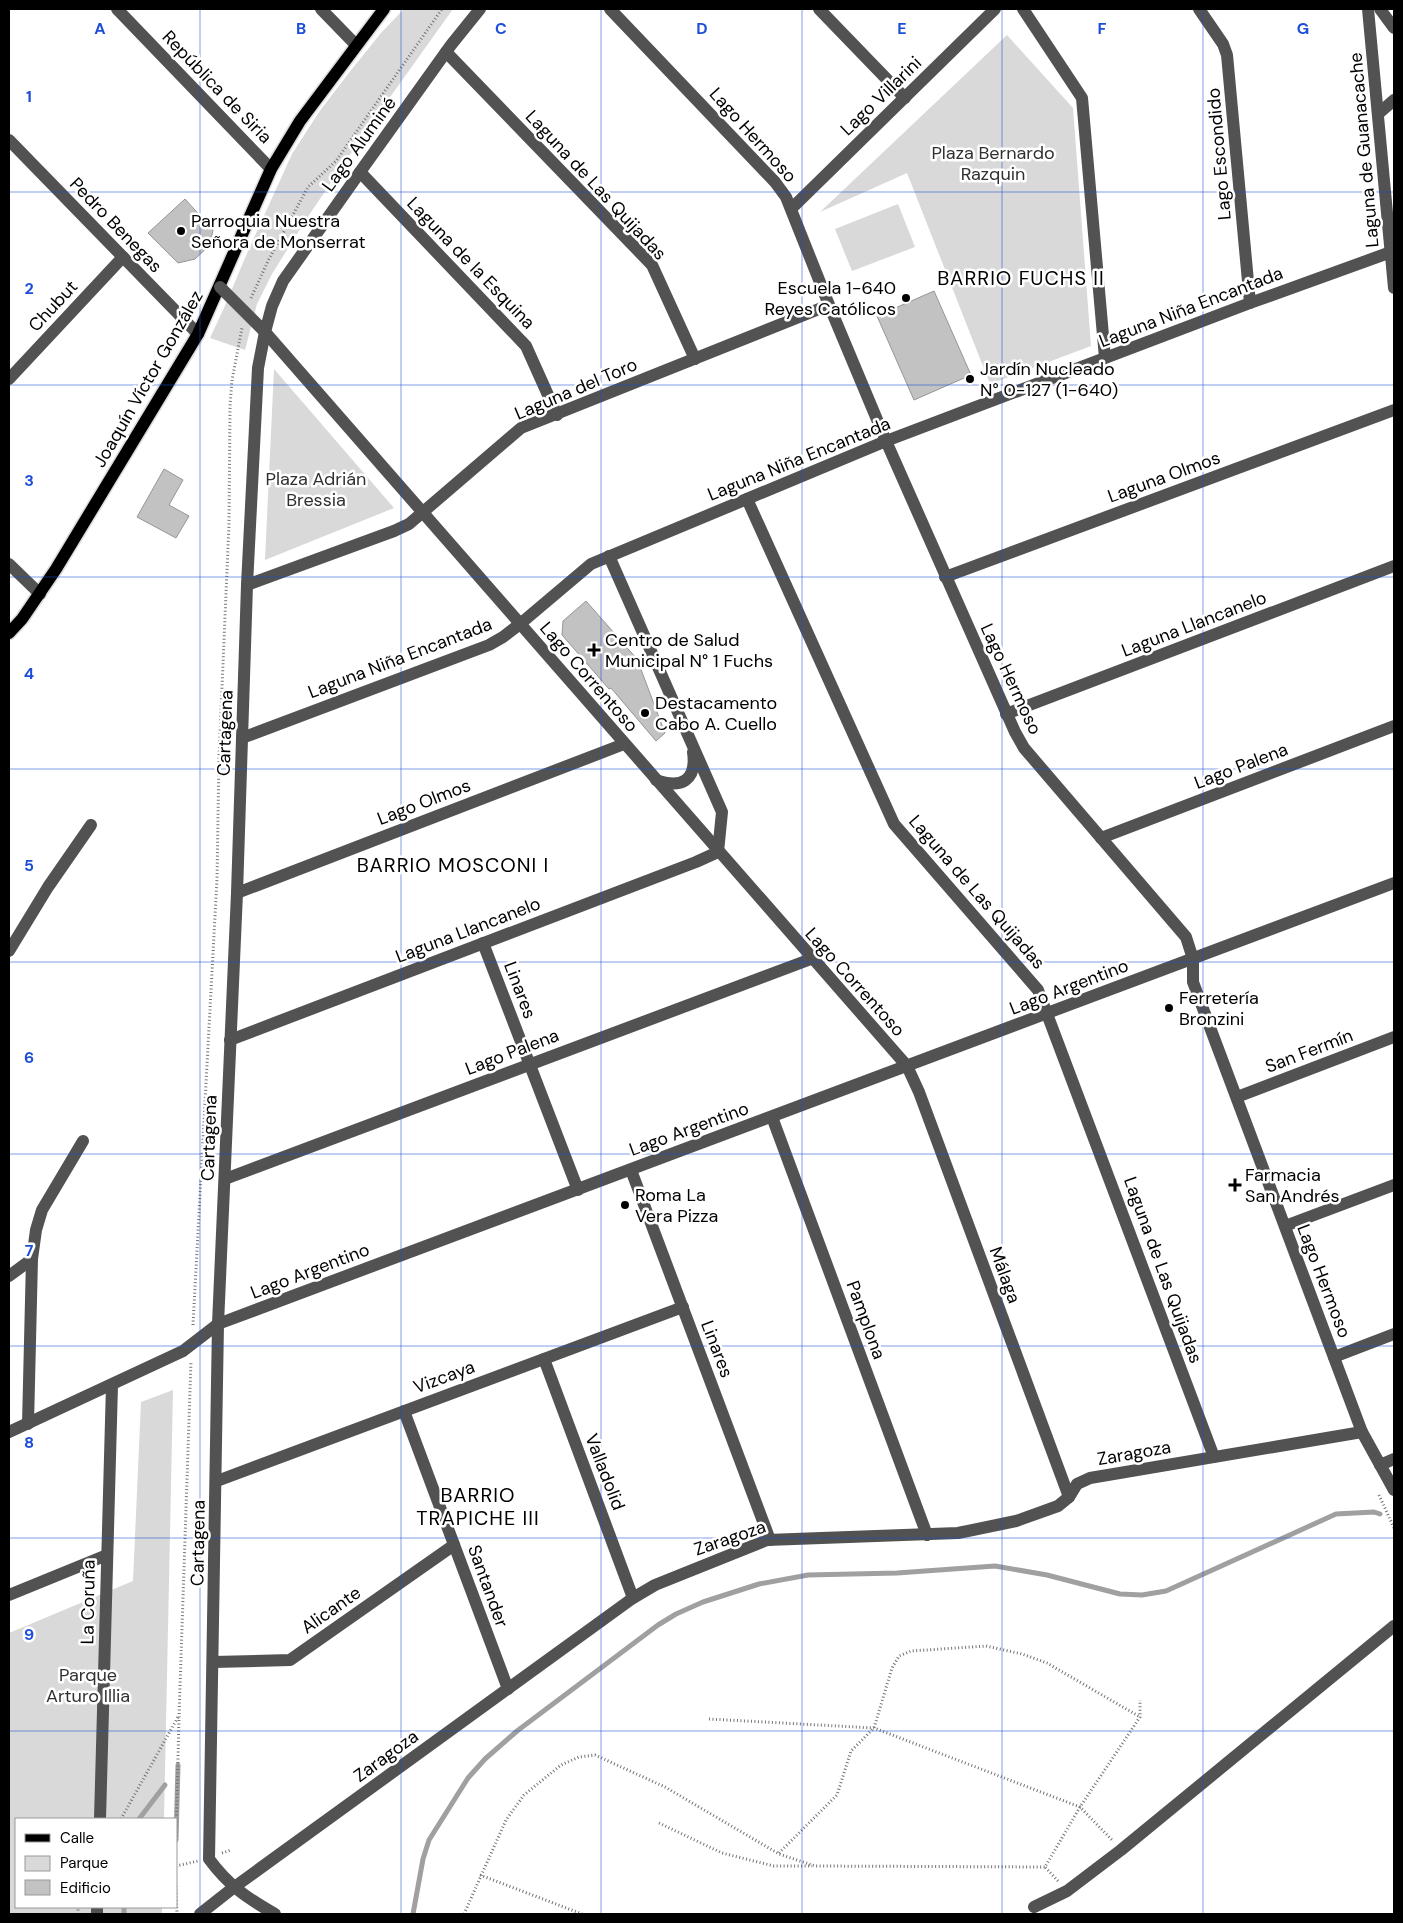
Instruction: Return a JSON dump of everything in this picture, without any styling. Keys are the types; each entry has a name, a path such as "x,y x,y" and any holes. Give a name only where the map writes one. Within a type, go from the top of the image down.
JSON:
{"main road":[{"name":"Joaquín Víctor González","path":"9,633 40,594 198,334 271,169 300,121 384,9"}],"street":[{"name":"República de Siria","path":"117,9 271,169"},
{"path":"321,9 356,45"},
{"name":"Lago Aluminé","path":"265,332 272,306 283,281 446,52 480,9"},
{"name":"Lago Hermoso","path":"610,9 775,182 792,208 829,305 886,441 1006,714 1024,748 1186,937 1193,959 1193,982 1362,1432 1394,1490"},
{"path":"819,9 905,98"},
{"name":"Lago Villarini","path":"792,208 995,9"},
{"path":"1023,9 1082,98 1105,358"},
{"name":"Lago Escondido","path":"1199,9 1223,44 1228,60 1250,303"},
{"name":"Laguna de Guanacache","path":"1368,9 1394,288"},
{"path":"1380,9 1394,28"},
{"name":"Laguna de Las Quijadas","path":"446,52 652,265 695,359"},
{"path":"1378,114 1394,100"},
{"name":"Pedro Benegas","path":"9,140 198,334"},
{"name":"Laguna de la Esquina","path":"360,172 526,346 557,415"},
{"name":"Laguna Niña Encantada","path":"242,738 489,645 520,624 591,564 609,556 886,441 1250,303 1391,252"},
{"name":"Chubut","path":"12,370 123,257"},
{"name":"Lago Correntoso","path":"220,286 265,332 424,512 811,959 907,1066"},
{"name":"Laguna del Toro","path":"247,585 409,524 521,428 829,305"},
{"name":"Cartagena","path":"265,332 258,368 247,585 237,893 218,1324 210,1859 233,1888 275,1914"},
{"name":"Laguna Olmos","path":"946,577 1394,410"},
{"name":"Laguna de Las Quijadas","path":"747,498 894,824 1038,990 1214,1457"},
{"path":"609,556 722,812 718,852"},
{"path":"9,564 40,594"},
{"name":"Laguna Llancanelo","path":"1006,714 1394,566"},
{"name":"Lago Palena","path":"1101,838 1394,726"},
{"path":"656,780 677,784 686,780 693,768 694,761 690,741"},
{"name":"Lago Olmos","path":"237,893 624,744"},
{"path":"9,951 48,888 91,825"},
{"name":"Laguna Llancanelo","path":"230,1040 718,852"},
{"name":"Lago Argentino","path":"9,1432 183,1352 218,1324 1394,883"},
{"name":"Linares","path":"483,943 578,1190"},
{"name":"Lago Palena","path":"225,1179 811,959"},
{"name":"San Fermín","path":"1237,1097 1394,1037"},
{"name":"Málaga","path":"907,1066 919,1092 1069,1497"},
{"name":"Pamplona","path":"772,1117 927,1535"},
{"path":"28,1424 32,1259 36,1230 42,1210 83,1141"},
{"name":"Linares","path":"631,1170 770,1540"},
{"path":"1285,1226 1394,1186"},
{"path":"9,1276 32,1259"},
{"name":"Vizcaya","path":"217,1481 683,1307"},
{"path":"1334,1357 1394,1334"},
{"name":"Valladolid","path":"544,1359 633,1598"},
{"name":"La Coruña","path":"100,1818 112,1385"},
{"name":"Santander","path":"404,1411 508,1690"},
{"name":"Zaragoza","path":"200,1914 233,1888 633,1598 655,1585 770,1540 958,1533 1016,1521 1045,1512 1058,1506 1069,1497 1077,1484 1090,1478 1362,1432"},
{"path":"1380,1464 1394,1459"},
{"name":"Alicante","path":"214,1662 290,1660 454,1545"},
{"path":"9,1596 107,1555"},
{"path":"1034,1907 1067,1891 1121,1850 1394,1626"}],"path":[{"path":"1377,1490 1393,1526"},
{"path":"779,1854 837,1795 851,1751 874,1728 892,1668 898,1656 911,1651 986,1646 1022,1654 1047,1663 1140,1717"},
{"path":"1045,1867 1080,1807 1140,1717 1140,1700"},
{"path":"122,1818 179,1716"},
{"path":"709,1719 874,1728 1080,1807 1121,1850"},
{"path":"464,1914 506,1820 524,1795 561,1765 579,1757 595,1755 665,1787 779,1854 816,1866"},
{"path":"659,1824 722,1853 774,1866 1045,1867 1067,1891"},
{"path":"480,1875 582,1914"}],"green space":[{"path":"404,9 453,9 368,128 305,221 272,274 257,304 245,350 210,338 292,154 319,112 348,74 381,33"},
{"name":"Plaza Bernardo Razquin","path":"1007,35 1073,108 1091,346 990,384 907,173 820,212"},
{"path":"898,204 915,247 852,271 835,229"},
{"name":"Plaza Adrián Bressia","path":"274,369 394,508 265,560"},
{"name":"Parque Arturo Illia","path":"173,1390 164,1818 15,1818 15,1908 162,1908 162,1914 9,1914 9,1633 133,1581 141,1402"}],"building":[{"name":"Parroquia Nuestra Señora de Monserrat","path":"185,199 213,230 210,245 195,259 178,263 148,233"},
{"path":"934,291 971,375 914,400 877,316"},
{"path":"164,469 183,480 169,505 189,516 176,538 137,517"},
{"path":"586,601 637,659 665,733 656,741 562,635 563,621"}],"waterway":[{"path":"413,1914 423,1859 429,1840 468,1778 485,1759 517,1731 658,1625 676,1614 703,1602 759,1584 808,1575 897,1573 995,1566 1047,1575 1120,1594 1142,1595 1166,1591 1336,1514 1374,1512 1380,1514"},
{"path":"177,1818 178,1765"},
{"path":"140,1818 165,1785"},
{"path":"124,1908 124,1914"}],"place":[{"name":"Parroquia Nuestra Señora de Monserrat","path":"181,231"},
{"name":"Escuela 1-640 Reyes Católicos","path":"906,298"},
{"name":"Jardín Nucleado N° 0-127 (1-640)","path":"970,379"},
{"name":"Centro de Salud Municipal N° 1 Fuchs","path":"594,650"},
{"name":"Destacamento Cabo A. Cuello","path":"645,713"},
{"name":"Ferretería Bronzini","path":"1169,1008"},
{"name":"Farmacia San Andrés","path":"1235,1185"},
{"name":"Roma La Vera Pizza","path":"625,1205"}],"district":[{"name":"BARRIO FUCHS II","path":"1021,278"},
{"name":"BARRIO MOSCONI I","path":"453,865"},
{"name":"BARRIO TRAPICHE III","path":"478,1506"}]}
